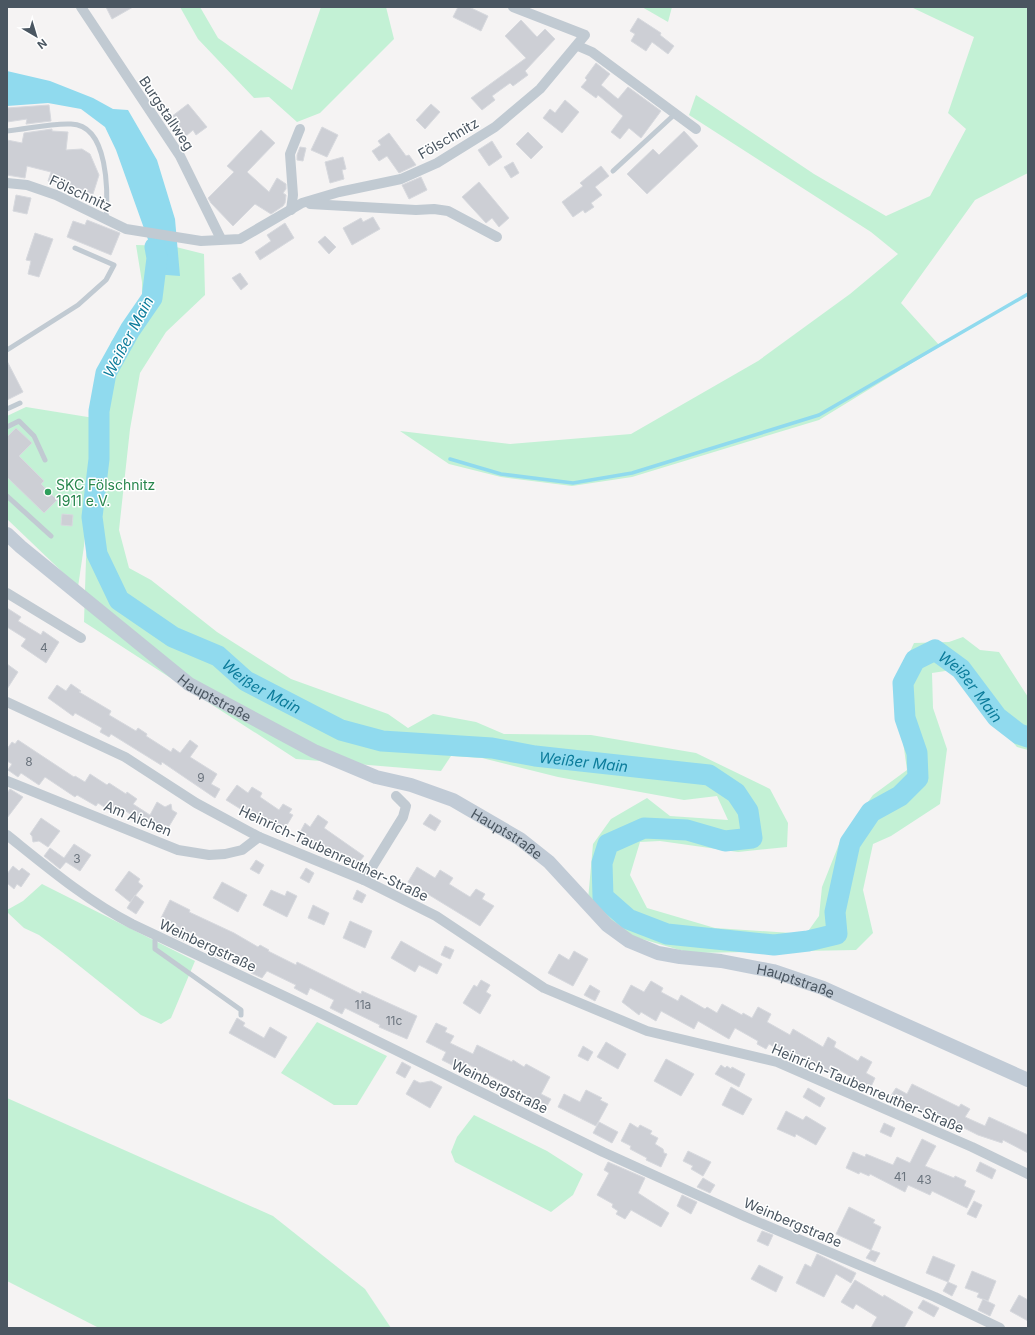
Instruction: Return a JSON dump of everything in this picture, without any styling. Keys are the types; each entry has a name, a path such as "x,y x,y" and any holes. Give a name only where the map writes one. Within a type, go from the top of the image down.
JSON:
{"main road":[{"name":"Hauptstraße","path":"7,534 189,684 314,751 376,777 411,785 459,804 520,839 549,862 607,925 629,941 658,952 680,957 721,961 773,972 822,988 1028,1080"}],"street":[{"name":"Burgstallweg","path":"80,7 180,156 221,239"},
{"path":"513,7 585,35 578,46 592,52 696,129"},
{"name":"Fölschnitz","path":"7,183 27,185 56,195 126,229 201,240 240,239 302,203 340,192 401,180 437,163 495,127 540,89 578,46"},
{"path":"291,210 293,195 290,154 300,129"},
{"path":"302,203 416,210 434,209 448,211 497,237"},
{"path":"7,593 80,638"},
{"name":"Heinrich-Taubenreuther-Straße","path":"7,702 126,757 196,803 259,837 364,880 436,916 544,988 647,1031 777,1062 972,1147 1028,1174"},
{"name":"Am Aichen","path":"7,781 178,850 209,855 225,854 242,850 259,837"},
{"path":"364,880 403,817 406,806 396,796"},
{"name":"Weinbergstraße","path":"7,835 63,880 105,910 155,935 320,1013 603,1152 746,1217 935,1297 1000,1328"}],"lane":[{"path":"613,171 675,114"},
{"path":"7,131 72,124 86,127 93,135 100,150 106,178 106,220"},
{"path":"7,350 78,305 106,280 114,265 75,248"},
{"path":"7,409 20,402"},
{"path":"7,427 19,421 34,436 45,460"},
{"path":"7,496 51,536"},
{"path":"155,935 155,949 241,1010 241,1015"}],"green space":[{"path":"180,7 200,7 218,38 292,90 321,7 386,7 394,39 320,113 297,122 269,97 254,98 198,39"},
{"path":"642,7 672,7 668,22"},
{"path":"911,7 1028,7 1028,173 975,200 901,303 940,346 819,420 632,477 572,486 501,477 449,464 400,431 510,444 631,434 758,361 850,294 898,254 871,232 689,115 696,95 814,174 886,216 930,196 966,129 948,113 974,37"},
{"path":"136,245 172,246 204,254 205,295 166,332 140,373 130,429 119,530 129,568 151,580 217,632 291,679 388,714 408,728 433,714 476,722 504,734 591,735 696,753 770,789 788,823 787,847 738,852 660,841 640,842 630,875 647,908 715,928 806,934 819,916 822,887 841,839 873,795 907,770 895,684 914,643 949,642 963,637 980,650 999,652 1028,697 1028,750 1017,747 979,704 952,670 932,673 933,708 947,749 940,804 891,836 873,844 863,890 873,933 856,950 690,953 628,935 587,911 593,844 611,819 647,798 670,816 728,820 717,796 684,800 558,777 482,758 451,756 441,771 296,759 84,622 86,559 97,408 111,342 142,299 142,282"},
{"name":"SKC Fölschnitz 1911 e.V.","path":"26,407 94,418 84,546 78,587 7,519 7,416"},
{"path":"42,884 195,961 171,1018 161,1024 141,1015 62,952 39,935 24,928 7,912 7,910 23,901"},
{"path":"317,1022 387,1056 357,1105 334,1105 281,1073"},
{"path":"7,1098 273,1216 365,1289 391,1328 99,1328 7,1281"},
{"path":"474,1115 547,1151 583,1174 573,1195 551,1212 455,1162 451,1152 457,1137"}],"water":[{"path":"7,71 50,81 93,98 113,109 128,110 157,160 175,219 180,276 153,274 151,248 116,150 105,127 81,109 48,103 7,106"}],"building":[{"path":"106,7 133,7 112,19"},
{"path":"458,7 469,7 488,16 481,31 453,17"},
{"path":"638,18 661,33 660,35 674,46 668,54 652,42 646,51 631,41 635,34 630,31"},
{"path":"521,20 537,37 545,29 555,39 525,71 528,75 513,86 510,83 492,96 495,100 482,110 471,98 526,58 505,36"},
{"path":"596,63 610,74 601,85 618,99 628,87 661,111 641,138 629,128 620,139 611,132 623,116 598,95 596,98 581,87 587,80 585,78"},
{"path":"565,100 579,112 562,133 543,118 550,109 555,113"},
{"path":"188,104 207,127 196,135 193,130 186,136 171,117"},
{"path":"431,104 440,112 425,129 416,120"},
{"path":"49,105 51,121 26,124 27,119 7,122 7,108"},
{"path":"322,127 338,135 327,157 311,150"},
{"path":"52,129 52,131 68,132 66,150 82,149 90,154 99,175 93,194 48,181 51,172 27,166 25,178 7,175 7,140 22,143 24,133"},
{"path":"261,130 275,143 247,172 269,192 277,178 286,184 286,189 283,193 286,195 285,203 271,214 255,204 233,226 208,198 234,172 227,166"},
{"path":"684,131 698,146 647,194 627,174 653,149 659,155"},
{"path":"528,132 543,147 531,159 516,144"},
{"path":"389,133 406,156 409,155 416,165 399,173 387,156 379,161 372,151 381,145 378,141"},
{"path":"492,141 502,157 489,166 478,150"},
{"path":"300,147 306,148 303,161 297,160"},
{"path":"343,157 346,169 342,170 344,179 330,183 325,162"},
{"path":"513,162 519,173 511,178 504,167"},
{"path":"601,166 609,176 595,187 602,195 591,203 594,207 585,213 583,210 573,217 562,202 583,186 580,183"},
{"path":"421,177 427,190 409,199 402,185"},
{"path":"479,182 509,218 499,227 492,218 486,223 462,197"},
{"path":"16,195 31,198 27,214 13,211"},
{"path":"373,217 380,229 352,245 343,228 361,218 363,222"},
{"path":"87,220 120,233 111,255 67,237 73,221 85,225"},
{"path":"285,223 294,238 260,260 255,252 271,241 267,235"},
{"path":"35,233 53,239 39,277 28,274 31,261 26,260"},
{"path":"325,236 336,247 329,254 318,242"},
{"path":"240,273 248,284 241,290 232,278"},
{"path":"7,361 23,392 7,400"},
{"path":"16,428 32,443 19,456 44,481 41,484 57,500 44,513 7,477 7,437"},
{"path":"62,514 73,515 72,526 61,525"},
{"path":"7,608 21,617 18,621 41,635 43,631 59,642 46,663 21,646 26,639 7,627"},
{"path":"7,664 18,672 7,689"},
{"path":"71,684 81,691 79,692 111,711 109,715 136,731 138,728 147,734 146,736 171,752 173,748 180,753 190,740 198,746 190,757 217,774 211,784 220,789 215,798 162,762 161,765 111,734 109,737 100,732 102,728 75,713 73,716 48,698 57,685 66,691"},
{"path":"18,740 74,777 75,776 85,782 90,774 107,785 109,783 126,794 127,792 137,799 133,804 150,815 157,802 165,807 171,804 172,810 177,813 168,828 162,826 161,828 148,820 145,827 134,822 136,818 120,807 115,814 98,803 96,806 77,795 75,797 45,777 39,785 21,773 18,777 8,770 12,764 7,761 7,749 12,742 15,744"},
{"path":"237,785 248,793 252,787 262,793 260,797 279,810 283,804 292,809 289,813 293,815 284,830 258,814 255,818 226,800"},
{"path":"10,789 23,797 7,818 7,793"},
{"path":"430,814 441,821 435,831 423,824"},
{"path":"318,815 328,822 324,828 364,856 357,865 349,859 347,862 323,846 320,850 298,836 305,823 310,827"},
{"path":"41,818 60,831 48,847 39,841 33,842 30,834"},
{"path":"74,844 91,855 80,871 66,862 60,869 44,856 50,848 64,858"},
{"path":"256,860 264,865 259,874 250,869"},
{"path":"13,866 19,871 22,868 30,874 21,887 17,884 14,889 7,883 7,874"},
{"path":"417,867 435,878 440,870 453,878 449,884 470,897 476,889 485,894 482,899 494,906 480,926 408,882"},
{"path":"306,868 314,873 309,883 300,878"},
{"path":"129,871 140,879 138,882 143,886 130,902 115,890"},
{"path":"222,882 247,895 238,912 213,898"},
{"path":"271,890 285,896 287,891 297,896 287,917 263,905"},
{"path":"357,890 366,895 362,903 353,899"},
{"path":"135,895 144,902 136,914 127,908"},
{"path":"170,900 190,910 189,912 234,933 258,947 260,945 269,950 268,951 296,965 297,962 361,994 362,991 417,1016 407,1039 379,1027 380,1025 345,1008 342,1014 330,1008 334,1000 310,988 307,995 294,988 296,985 267,971 262,978 251,973 255,966 229,951 224,960 215,956 219,947 189,932 184,941 172,936 177,925 161,918"},
{"path":"313,905 329,913 324,925 308,918"},
{"path":"350,921 372,931 365,948 343,938"},
{"path":"401,941 442,964 437,974 419,965 415,972 391,958"},
{"path":"445,946 454,950 450,959 441,955"},
{"path":"574,951 588,959 573,986 548,973 559,954 569,960"},
{"path":"481,980 490,985 486,992 491,995 480,1014 463,1003 474,985 477,987"},
{"path":"651,981 663,988 661,992 678,1001 681,995 705,1009 707,1007 717,1013 722,1004 742,1015 743,1013 752,1018 758,1007 771,1014 767,1022 790,1035 793,1029 823,1047 828,1037 836,1042 834,1047 858,1061 861,1056 872,1062 866,1073 875,1078 870,1089 838,1069 834,1075 801,1057 799,1061 769,1044 766,1049 757,1044 758,1041 735,1028 729,1039 698,1021 694,1029 661,1011 656,1021 641,1012 639,1015 622,1002 631,985 644,992"},
{"path":"590,985 600,991 595,1001 584,995"},
{"path":"237,1018 245,1023 243,1026 264,1038 270,1027 287,1037 275,1058 229,1033"},
{"path":"436,1023 447,1028 445,1032 454,1036 450,1043 473,1054 477,1045 512,1062 513,1060 524,1067 526,1064 550,1077 541,1094 551,1099 544,1111 535,1105 537,1101 467,1064 464,1071 442,1060 446,1052 426,1042"},
{"path":"606,1042 626,1054 618,1069 597,1057"},
{"path":"583,1046 593,1052 588,1061 578,1056"},
{"path":"666,1059 694,1074 681,1096 654,1081"},
{"path":"402,1062 411,1067 405,1078 396,1073"},
{"path":"721,1065 725,1068 727,1066 731,1069 732,1067 745,1074 739,1087 715,1074"},
{"path":"414,1080 420,1083 431,1081 442,1087 430,1108 406,1094"},
{"path":"912,1084 959,1107 961,1104 970,1109 965,1117 985,1126 989,1117 1028,1135 1028,1153 1003,1140 1002,1143 978,1135 928,1110 925,1114 890,1097 896,1088 907,1094"},
{"path":"731,1087 752,1099 743,1115 722,1105"},
{"path":"808,1088 825,1098 820,1107 803,1097"},
{"path":"586,1090 602,1098 600,1100 608,1104 596,1126 558,1107 564,1094 580,1102"},
{"path":"786,1111 803,1120 806,1116 826,1128 816,1145 796,1134 795,1137 777,1129"},
{"path":"599,1122 618,1132 612,1143 593,1133"},
{"path":"630,1123 638,1128 640,1125 652,1131 650,1134 658,1138 655,1144 663,1149 664,1153 667,1154 661,1167 646,1160 647,1158 630,1149 631,1146 621,1141"},
{"path":"884,1123 895,1128 891,1137 880,1132"},
{"path":"922,1139 936,1146 925,1166 954,1178 955,1176 966,1181 964,1186 975,1191 967,1208 932,1191 930,1195 908,1185 905,1192 870,1174 869,1176 860,1172 859,1174 846,1168 853,1152 865,1157 866,1154 893,1165 897,1157 910,1163"},
{"path":"688,1151 711,1162 703,1176 691,1169 693,1166 683,1161"},
{"path":"608,1162 645,1178 638,1193 669,1213 661,1227 631,1210 625,1219 616,1214 618,1211 612,1207 613,1204 597,1195 609,1173 604,1170"},
{"path":"980,1162 996,1170 992,1179 976,1171"},
{"path":"703,1178 715,1185 710,1193 697,1187"},
{"path":"682,1195 697,1202 691,1214 677,1206"},
{"path":"974,1201 982,1205 976,1218 967,1214"},
{"path":"849,1207 875,1220 873,1223 881,1227 871,1250 836,1234"},
{"path":"762,1231 773,1235 768,1246 757,1241"},
{"path":"871,1250 880,1253 875,1262 866,1258"},
{"path":"817,1254 856,1273 851,1283 836,1274 824,1297 796,1283 805,1264 811,1267"},
{"path":"933,1256 955,1265 948,1282 926,1273"},
{"path":"759,1265 783,1277 776,1292 751,1279"},
{"path":"972,1271 996,1281 988,1301 977,1297 979,1293 965,1288"},
{"path":"855,1280 883,1297 884,1295 913,1312 904,1328 871,1328 877,1317 856,1304 853,1309 841,1302"},
{"path":"948,1282 957,1286 952,1296 943,1291"},
{"path":"1019,1295 1028,1300 1028,1321 1010,1311"},
{"path":"983,1299 995,1305 990,1316 978,1310"},
{"path":"923,1300 939,1308 934,1317 918,1308"}],"waterway":[{"name":"Weißer Main","path":"155,247 157,258 152,298 130,330 106,373 99,411 99,459 92,517 97,554 119,600 173,637 218,656 246,681 341,730 382,741 492,748 535,756 709,775 736,793 748,811 752,838 725,841 687,830 644,828 608,844 602,863 603,897 628,919 667,934 774,945 808,941 837,934 835,912 850,843 871,812 900,796 918,778 917,753 905,718 903,683 915,660 935,650 961,669 997,717 1019,734 1028,737"},
{"path":"450,459 501,474 573,483 632,473 819,415 1028,294"}],"place":[{"name":"SKC Fölschnitz 1911 e.V.","path":"48,492"}]}
